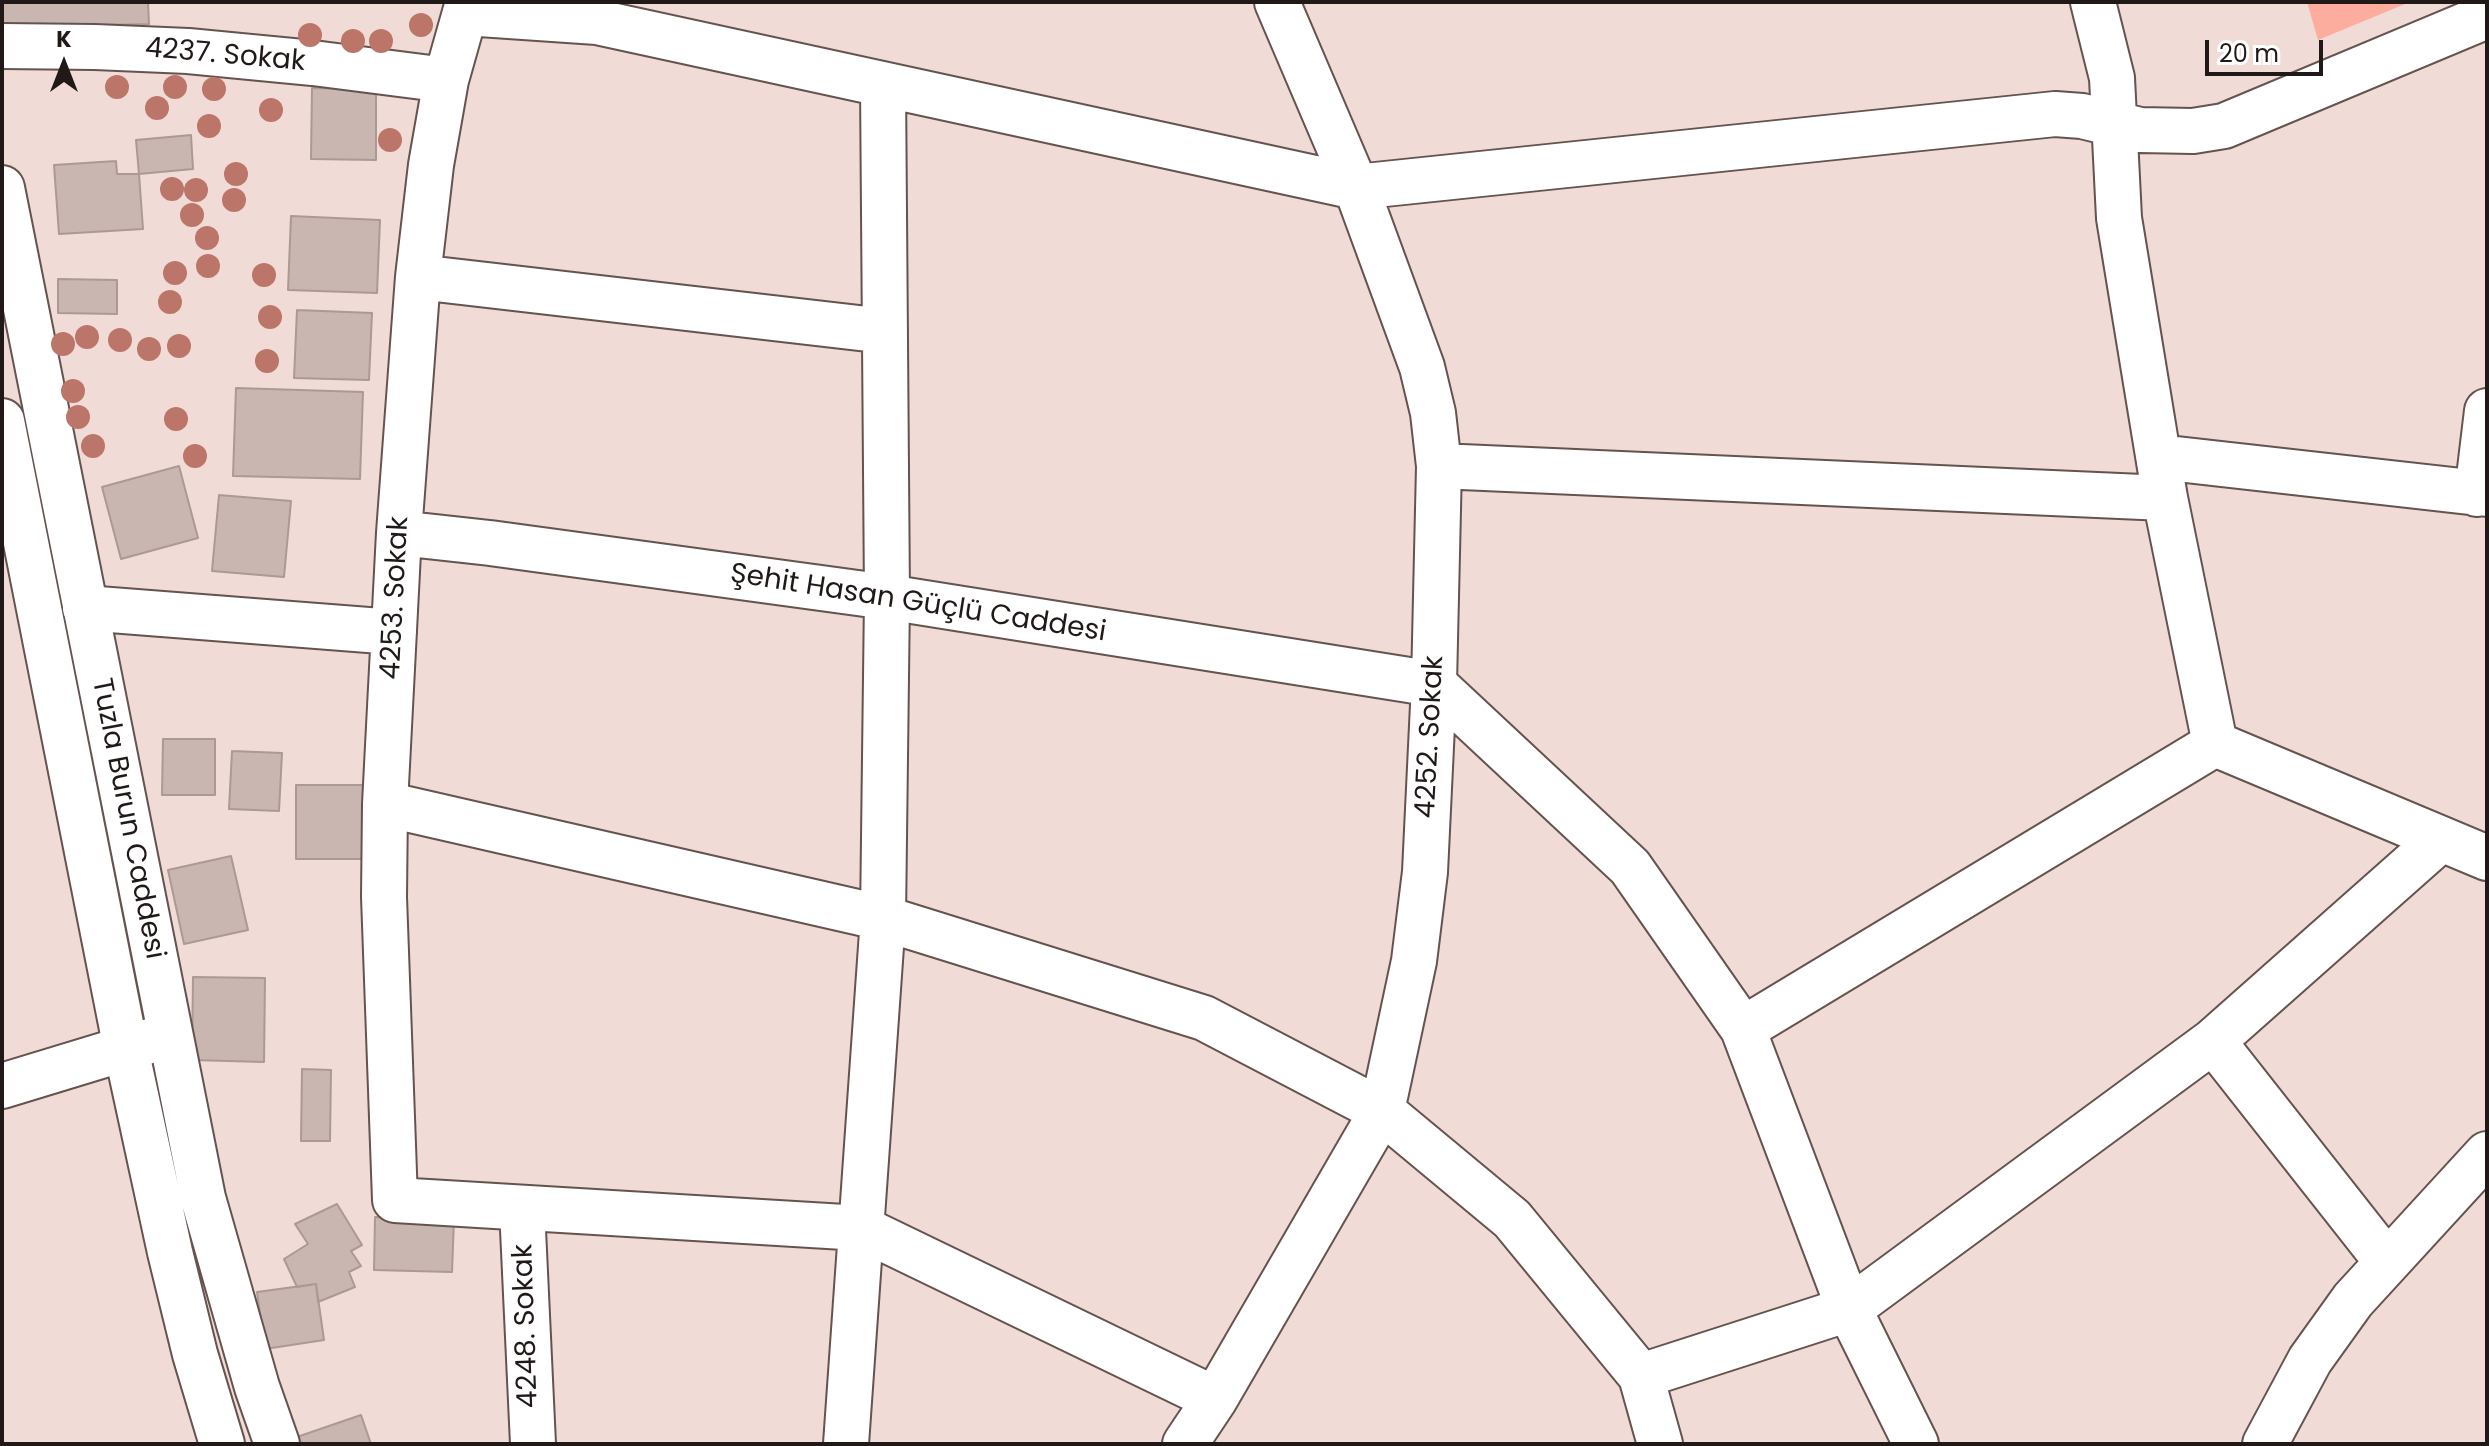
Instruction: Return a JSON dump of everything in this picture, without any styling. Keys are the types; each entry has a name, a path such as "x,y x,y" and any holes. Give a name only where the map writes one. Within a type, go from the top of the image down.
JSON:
{"street":[{"name":"4252. Sokak","path":"1203,1428 1382,1111 1401,1030 1425,872 1434,684 1439,466 1433,413 1422,367 1356,187 1277,2"},
{"path":"2093,2 2112,78 2119,218 2162,477 2215,744"},
{"path":"467,7 597,22 1356,187 2055,114 2115,122 2140,130 2193,131 2224,126 2487,16"},
{"name":"4253. Sokak","path":"467,7 446,80 431,165 418,277 399,533 385,804 386,984 395,1200 522,1208"},
{"name":"4237. Sokak","path":"2,46 188,51 446,80"},
{"path":"846,1444 883,918 887,597 883,84"},
{"name":"Tuzla Burun Caddesi","path":"2,188 203,1198 248,1360 277,1444"},
{"path":"418,277 885,331"},
{"path":"1439,466 2162,477 2482,494 2487,411"},
{"name":"Tuzla Burun Caddesi","path":"2,421 126,1049 170,1252 195,1354 222,1444"},
{"name":"Şehit Hasan Güçlü Caddesi","path":"399,533 887,597 1434,684"},
{"path":"85,608 394,632"},
{"path":"1434,684 1630,867 1743,1029 1849,1309 1916,1444"},
{"path":"2215,744 2487,858"},
{"path":"1743,1029 2215,744"},
{"path":"385,804 883,918 1204,1018 1382,1111 1512,1219 1641,1376 1660,1444"},
{"path":"1641,1376 1849,1309 2213,1041 2441,839"},
{"path":"2,1086 169,1035"},
{"path":"2213,1041 2387,1262"},
{"path":"2265,1444 2310,1360 2353,1300 2487,1154"},
{"path":"522,1208 861,1228 1203,1428"},
{"name":"4248. Sokak","path":"522,1208 533,1444"}],"shaded area":[{"path":"2307,2 2410,2 2318,40"}],"building":[{"path":"2,2 148,2 149,24 2,27"},
{"path":"312,88 376,89 376,160 311,159"},
{"path":"191,135 193,169 139,174 136,140"},
{"path":"116,161 117,174 139,174 143,229 59,234 54,165"},
{"path":"291,216 380,220 377,293 288,290"},
{"path":"58,279 117,280 117,314 58,313"},
{"path":"297,310 372,313 369,380 294,378"},
{"path":"236,388 363,392 360,479 233,476"},
{"path":"179,466 198,538 121,559 102,487"},
{"path":"219,495 291,501 284,577 212,571"},
{"path":"163,739 215,739 215,795 162,795"},
{"path":"232,751 282,753 279,811 229,809"},
{"path":"296,785 365,785 365,859 296,859"},
{"path":"231,856 248,930 184,944 168,870"},
{"path":"193,977 265,978 264,1062 192,1060"},
{"path":"302,1069 331,1070 330,1141 301,1141"},
{"path":"337,1204 362,1245 351,1251 361,1266 349,1272 355,1287 318,1302 316,1284 297,1287 284,1259 308,1244 295,1224"},
{"path":"375,1217 454,1219 452,1272 374,1270"},
{"path":"316,1284 324,1340 265,1349 257,1292"},
{"path":"361,1415 371,1444 296,1444 294,1438"}]}
